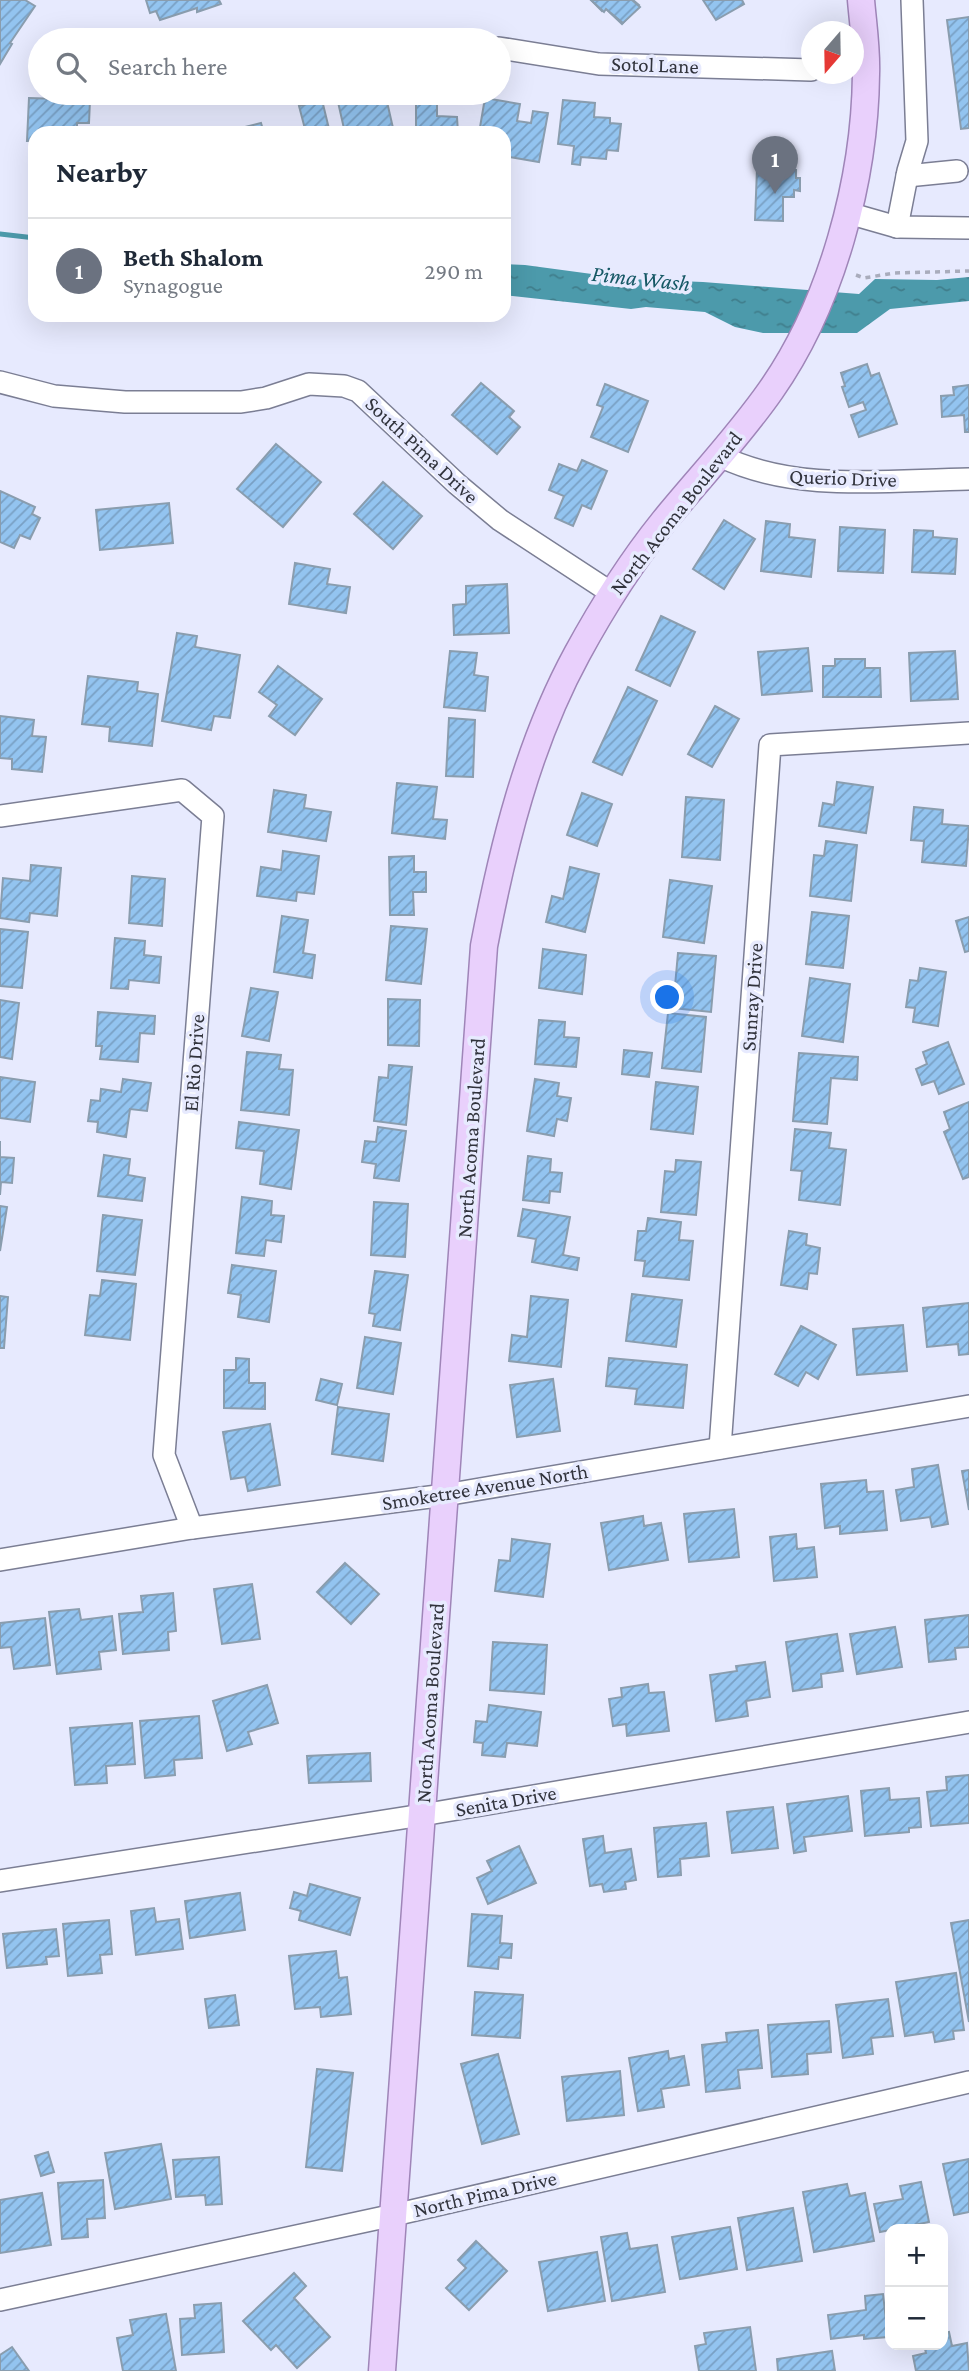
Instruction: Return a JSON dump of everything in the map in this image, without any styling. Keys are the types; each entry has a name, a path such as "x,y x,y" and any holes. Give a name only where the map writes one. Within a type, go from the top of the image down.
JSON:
{"main road":[{"name":"North Acoma Boulevard","path":"861,0 861,21"},
{"name":"North Acoma Boulevard","path":"382,2371 485,946 496,881 521,789 548,717 576,655 613,594 664,522 772,389 800,340 829,277 848,213 862,141 860,84"}],"street":[{"path":"897,227 906,176 917,141 912,0"},
{"name":"Sotol Lane","path":"511,50 599,64 801,70"},
{"path":"906,176 957,171"},
{"path":"848,213 897,227 969,228"},
{"name":"South Pima Drive","path":"0,382 54,396 85,400 218,404 267,398 309,384 344,386 358,391 457,484 500,520 613,594"},
{"name":"Querio Drive","path":"720,456 745,468 784,477 836,481 969,479"},
{"name":"Sunray Drive","path":"720,1448 770,745 969,733"},
{"name":"El Rio Drive","path":"0,816 182,790 213,816 164,1455 192,1528"},
{"name":"Smoketree Avenue North","path":"0,1560 192,1528 445,1495 969,1406"},
{"name":"Senita Drive","path":"0,1881 422,1815 969,1722"},
{"name":"North Pima Drive","path":"0,2300 394,2215 969,2082"}],"path":[{"path":"856,275 864,278 894,273 969,271"}],"water":[{"path":"511,264 629,279 859,294 875,279 937,280 969,277 969,301 890,309 857,333 763,333 735,327 705,312 646,307 631,309 511,296"}],"building":[{"path":"0,0 25,0 35,6 10,43 12,44 0,64"},
{"path":"146,0 219,0 221,4 197,12 197,8 160,20 156,11 150,13"},
{"path":"591,0 633,0 639,5 622,24 605,8 602,11"},
{"path":"591,0 632,0 640,7 623,23 606,9 604,12"},
{"path":"703,0 742,0 744,4 716,20"},
{"path":"969,17 969,128 961,129 947,20"},
{"path":"563,100 595,103 594,117 610,118 610,123 621,124 618,151 607,150 606,159 581,157 580,165 572,164 574,146 558,144"},
{"path":"520,104 517,121 531,123 533,111 548,113 539,162 511,157 511,126 480,126 484,105"},
{"path":"29,105 90,105 89,123 77,123 77,126 28,126 27,141"},
{"path":"323,105 328,126 304,126 299,106"},
{"path":"339,105 388,105 393,126 343,126"},
{"path":"416,105 437,105 437,116 457,117 458,126 416,126"},
{"path":"757,169 796,170 796,178 800,178 800,191 794,190 794,197 783,197 783,221 755,220"},
{"path":"867,364 871,376 879,373 897,424 859,437 851,415 866,410 863,402 849,407 842,387 845,386 841,373"},
{"path":"481,383 514,411 509,417 520,427 497,454 452,415"},
{"path":"605,384 648,401 628,452 591,437 603,407 597,405"},
{"path":"969,385 969,432 965,432 964,415 942,417 941,396 954,395 953,387"},
{"path":"276,444 321,482 283,527 237,489"},
{"path":"582,460 607,471 591,509 582,505 573,526 555,518 564,496 549,490 559,464 577,471"},
{"path":"383,482 422,516 393,549 354,514"},
{"path":"0,491 35,507 32,514 40,518 30,539 20,535 14,548 0,542"},
{"path":"169,503 173,543 100,550 96,510"},
{"path":"724,520 755,539 724,589 693,569"},
{"path":"766,521 790,524 789,537 815,540 811,577 761,571"},
{"path":"840,527 885,530 883,573 838,571"},
{"path":"914,530 933,531 933,537 957,539 955,574 912,572"},
{"path":"295,563 330,569 327,584 350,587 346,613 289,604"},
{"path":"507,584 509,633 454,635 453,605 466,604 466,586"},
{"path":"661,616 695,632 670,686 636,670"},
{"path":"177,633 197,636 195,647 240,655 230,718 214,716 211,730 162,721"},
{"path":"808,648 812,691 762,695 758,652"},
{"path":"450,651 477,653 474,675 488,677 485,711 444,707"},
{"path":"955,651 958,699 911,701 909,653"},
{"path":"835,659 865,659 865,668 880,668 881,697 823,697 823,666 835,666"},
{"path":"278,666 322,699 295,735 269,716 277,705 259,692"},
{"path":"88,676 138,682 137,691 158,694 152,746 109,741 110,727 82,724"},
{"path":"628,687 657,701 622,775 593,762"},
{"path":"715,706 739,719 712,767 688,754"},
{"path":"0,716 34,720 32,736 46,737 42,772 12,769 12,759 0,758"},
{"path":"449,718 475,720 473,777 446,776"},
{"path":"837,782 873,787 866,833 819,826 823,803 834,805"},
{"path":"397,783 437,787 433,819 447,820 445,839 392,833"},
{"path":"274,790 306,795 304,808 331,812 326,841 268,832"},
{"path":"582,793 612,804 597,846 567,835"},
{"path":"686,797 724,800 720,860 682,857"},
{"path":"914,807 943,810 942,824 969,826 966,866 922,862 924,841 911,840"},
{"path":"826,841 857,845 851,901 810,896 814,855 824,856"},
{"path":"283,851 319,856 314,894 297,892 296,901 257,896 261,867 281,870"},
{"path":"414,856 414,872 426,872 426,892 413,892 414,915 390,915 389,857"},
{"path":"31,865 61,868 57,916 30,913 29,922 0,918 3,878 30,881"},
{"path":"570,867 599,874 585,932 546,922 552,896 563,899"},
{"path":"132,876 165,879 162,926 129,923"},
{"path":"670,880 712,886 704,943 663,937"},
{"path":"812,912 849,916 843,968 806,964"},
{"path":"282,916 308,920 303,953 315,955 312,978 274,972"},
{"path":"969,917 969,951 965,952 956,921"},
{"path":"391,926 427,929 421,984 386,980"},
{"path":"0,929 28,932 22,988 0,986"},
{"path":"115,938 145,941 144,955 161,957 159,983 129,980 128,989 111,988"},
{"path":"543,949 586,955 582,994 539,988"},
{"path":"678,953 716,956 711,1012 673,1008"},
{"path":"920,968 946,972 938,1026 913,1022 915,1008 906,1007 910,980 918,981"},
{"path":"810,978 850,984 843,1042 802,1036"},
{"path":"251,988 278,992 269,1041 242,1036"},
{"path":"388,999 420,1000 419,1046 388,1045"},
{"path":"0,1000 19,1003 12,1059 0,1057"},
{"path":"98,1012 155,1016 154,1034 140,1033 138,1062 100,1059 102,1046 96,1046"},
{"path":"668,1013 706,1017 701,1072 662,1068"},
{"path":"539,1020 565,1022 564,1037 579,1038 576,1067 535,1064"},
{"path":"948,1042 964,1084 939,1094 934,1081 922,1085 916,1069 927,1064 923,1052"},
{"path":"624,1050 652,1053 649,1077 622,1074"},
{"path":"247,1052 281,1055 279,1069 293,1070 289,1115 241,1110"},
{"path":"799,1053 858,1057 857,1080 831,1078 827,1124 793,1121"},
{"path":"389,1065 412,1067 406,1125 374,1121 379,1077 388,1078"},
{"path":"0,1077 35,1082 30,1122 0,1118"},
{"path":"123,1079 151,1083 147,1111 130,1109 126,1137 97,1132 98,1122 88,1121 91,1100 100,1101 101,1089 121,1092"},
{"path":"535,1079 559,1083 557,1096 571,1098 567,1121 557,1119 554,1136 527,1131"},
{"path":"656,1082 698,1087 693,1134 651,1129"},
{"path":"969,1102 969,1177 963,1179 944,1132 950,1129 944,1112"},
{"path":"239,1122 299,1130 291,1189 260,1184 264,1151 236,1148"},
{"path":"378,1127 406,1131 399,1181 374,1178 376,1164 362,1162 365,1141 376,1142"},
{"path":"795,1129 831,1133 829,1148 846,1150 840,1205 799,1200 802,1171 791,1170"},
{"path":"104,1155 130,1159 128,1175 145,1178 142,1201 98,1196"},
{"path":"528,1156 551,1159 550,1172 562,1173 560,1192 550,1191 549,1203 523,1200"},
{"path":"0,1157 14,1158 12,1183 1,1182 0,1195"},
{"path":"676,1160 701,1162 696,1215 661,1212 665,1171 675,1172"},
{"path":"242,1197 272,1201 271,1215 284,1216 281,1242 266,1240 264,1256 236,1253"},
{"path":"374,1202 408,1204 405,1257 371,1255"},
{"path":"0,1206 7,1207 0,1251"},
{"path":"523,1209 570,1217 563,1255 579,1258 577,1270 532,1262 536,1239 518,1236"},
{"path":"103,1215 142,1220 135,1275 97,1271"},
{"path":"648,1218 681,1222 679,1240 693,1241 689,1280 643,1276 645,1261 635,1260 638,1231 646,1231"},
{"path":"789,1231 807,1234 806,1245 820,1248 817,1274 809,1273 807,1289 781,1285"},
{"path":"232,1265 276,1271 269,1322 238,1317 241,1295 228,1293"},
{"path":"375,1271 408,1275 400,1330 373,1326 375,1314 369,1313"},
{"path":"102,1280 136,1284 130,1340 85,1335 90,1295 100,1296"},
{"path":"632,1294 682,1300 676,1347 626,1341"},
{"path":"0,1296 8,1297 4,1348 0,1348"},
{"path":"531,1296 568,1300 561,1367 509,1361 512,1335 527,1337"},
{"path":"969,1303 969,1354 959,1355 958,1344 927,1347 923,1308"},
{"path":"903,1325 907,1371 857,1375 853,1329"},
{"path":"801,1326 836,1345 818,1379 806,1372 798,1386 775,1374"},
{"path":"365,1337 401,1343 393,1394 357,1388"},
{"path":"236,1358 249,1359 249,1383 265,1383 265,1409 224,1408 224,1370 236,1370"},
{"path":"609,1358 687,1365 683,1408 635,1404 637,1389 606,1386"},
{"path":"321,1379 342,1384 337,1405 316,1400"},
{"path":"553,1379 560,1431 517,1437 510,1385"},
{"path":"338,1407 389,1414 383,1461 332,1454"},
{"path":"270,1424 280,1485 248,1491 245,1477 231,1479 223,1432"},
{"path":"938,1465 948,1524 932,1527 930,1517 901,1521 896,1490 914,1487 912,1469"},
{"path":"969,1470 969,1510 962,1471"},
{"path":"866,1480 867,1492 883,1491 887,1530 840,1534 840,1526 825,1528 821,1484"},
{"path":"734,1509 739,1557 689,1562 684,1514"},
{"path":"643,1516 644,1526 661,1523 668,1560 609,1570 601,1523"},
{"path":"796,1534 797,1549 814,1547 817,1577 774,1581 770,1537"},
{"path":"512,1539 550,1544 543,1597 495,1591 499,1560 510,1561"},
{"path":"345,1563 379,1594 351,1624 317,1592"},
{"path":"252,1584 260,1639 222,1644 214,1589"},
{"path":"173,1593 176,1631 168,1632 169,1650 123,1654 119,1614 143,1612 141,1596"},
{"path":"79,1609 81,1620 112,1616 116,1650 99,1652 101,1669 57,1674 49,1612"},
{"path":"969,1615 969,1647 955,1648 956,1659 929,1662 925,1620"},
{"path":"45,1618 50,1665 14,1669 11,1647 0,1648 0,1623"},
{"path":"895,1627 902,1667 857,1674 850,1634"},
{"path":"837,1634 843,1671 821,1674 822,1687 793,1691 786,1642"},
{"path":"493,1642 547,1645 544,1694 490,1690"},
{"path":"765,1662 770,1697 746,1701 748,1716 716,1721 710,1675 737,1671 736,1666"},
{"path":"648,1684 649,1693 664,1692 669,1731 627,1736 626,1724 613,1726 609,1699 622,1697 621,1688"},
{"path":"267,1685 278,1723 248,1732 252,1744 227,1751 213,1701"},
{"path":"489,1705 541,1712 537,1746 507,1743 505,1757 482,1755 483,1743 474,1742 476,1721 487,1722"},
{"path":"199,1716 202,1758 174,1760 175,1775 145,1778 140,1721"},
{"path":"132,1723 135,1764 106,1766 107,1783 75,1785 70,1728"},
{"path":"370,1753 371,1781 309,1783 307,1756"},
{"path":"969,1775 969,1823 931,1826 927,1792 947,1790 946,1777"},
{"path":"889,1788 890,1800 919,1798 921,1827 909,1828 909,1832 865,1836 861,1791"},
{"path":"848,1796 852,1831 804,1837 806,1851 794,1853 787,1804"},
{"path":"773,1807 778,1848 732,1853 727,1812"},
{"path":"706,1823 709,1856 680,1859 681,1875 658,1877 654,1828"},
{"path":"603,1836 605,1853 631,1849 636,1880 625,1882 626,1889 604,1892 602,1884 590,1886 583,1839"},
{"path":"519,1846 536,1883 488,1904 477,1878 492,1871 487,1861"},
{"path":"310,1884 360,1898 350,1935 299,1920 301,1911 290,1908 294,1892 307,1896"},
{"path":"240,1893 245,1930 190,1938 185,1901"},
{"path":"154,1908 156,1922 179,1919 183,1949 136,1955 131,1911"},
{"path":"472,1914 502,1916 500,1943 512,1944 511,1958 499,1957 498,1969 468,1966"},
{"path":"109,1920 112,1954 100,1955 102,1973 68,1976 63,1924"},
{"path":"969,1920 969,2022 951,1923"},
{"path":"56,1929 59,1956 46,1957 47,1964 7,1968 3,1934"},
{"path":"336,1951 339,1978 347,1977 351,2014 321,2017 320,2007 295,2009 289,1956"},
{"path":"956,1973 964,2030 953,2031 954,2039 935,2042 933,2032 905,2036 896,1982"},
{"path":"475,1992 523,1995 520,2038 472,2035"},
{"path":"235,1995 239,2025 209,2028 205,1999"},
{"path":"888,1999 893,2036 871,2038 873,2054 843,2058 836,2005"},
{"path":"829,2021 831,2052 807,2054 808,2074 772,2077 768,2025"},
{"path":"758,2030 762,2068 738,2070 740,2088 706,2092 702,2045 727,2042 726,2033"},
{"path":"668,2051 669,2059 684,2056 689,2085 661,2089 664,2107 638,2111 629,2058"},
{"path":"498,2054 519,2134 482,2144 461,2064"},
{"path":"317,2069 353,2073 342,2171 306,2167"},
{"path":"620,2071 624,2115 567,2121 562,2077"},
{"path":"161,2144 171,2199 115,2209 105,2153"},
{"path":"48,2152 54,2172 41,2176 35,2156"},
{"path":"219,2157 222,2204 206,2205 205,2195 176,2197 173,2160"},
{"path":"969,2159 969,2212 954,2215 943,2164"},
{"path":"103,2180 105,2218 87,2219 88,2237 62,2239 58,2183"},
{"path":"921,2182 929,2222 885,2224 885,2231 880,2232 874,2204 903,2199 900,2186"},
{"path":"847,2184 850,2196 865,2193 874,2241 814,2252 803,2192"},
{"path":"42,2193 51,2245 0,2253 0,2200"},
{"path":"793,2208 802,2261 747,2270 738,2218"},
{"path":"730,2227 737,2269 680,2279 672,2237"},
{"path":"627,2233 630,2249 657,2245 665,2292 612,2301 601,2237"},
{"path":"476,2241 507,2271 469,2310 446,2288 466,2268 458,2260"},
{"path":"597,2252 605,2301 548,2311 539,2262"},
{"path":"294,2273 306,2286 294,2298 330,2337 297,2368 276,2345 271,2350 243,2321"},
{"path":"883,2294 885,2337 864,2339 864,2335 831,2339 828,2315 866,2310 865,2296"},
{"path":"221,2303 224,2352 182,2355 180,2319 195,2318 194,2305"},
{"path":"166,2314 176,2371 123,2371 117,2338 133,2335 130,2320"},
{"path":"750,2327 756,2371 699,2371 695,2346 706,2344 704,2333"},
{"path":"948,2332 952,2346 967,2343 969,2371 916,2371 913,2356 926,2353 925,2350 948,2350"},
{"path":"12,2347 29,2371 0,2371 0,2355"},
{"path":"832,2351 835,2371 778,2371 777,2359"}],"waterway":[{"name":"Pima Wash","path":"0,234 28,237"}],"place":[{"name":"Beth Shalom","path":"775,194"}]}
